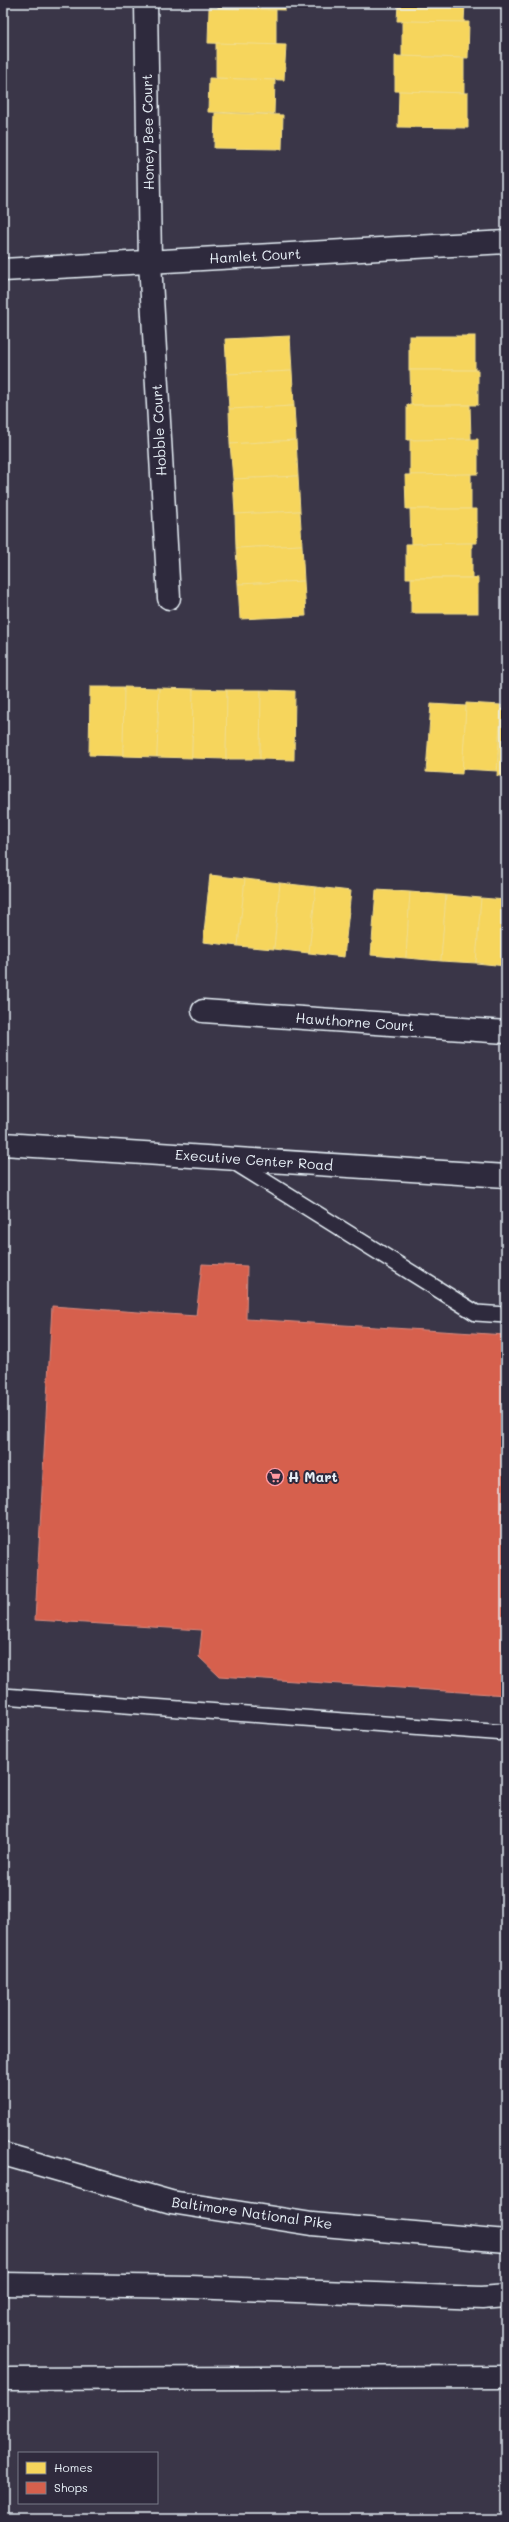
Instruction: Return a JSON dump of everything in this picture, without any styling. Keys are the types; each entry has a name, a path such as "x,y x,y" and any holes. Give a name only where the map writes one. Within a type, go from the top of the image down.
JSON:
{"street":[{"name":"Honey Bee Court","path":"146,3 150,262"},
{"name":"Hamlet Court","path":"3,270 506,242"},
{"name":"Hobble Court","path":"150,262 169,598"},
{"name":"Hawthorne Court","path":"204,1011 506,1032"},
{"name":"Executive Center Road","path":"3,1144 506,1176"},
{"name":"Baltimore National Pike","path":"3,2154 171,2202 312,2224 506,2240"},
{"path":"3,2284 189,2287 482,2298 506,2296"},
{"path":"3,2378 506,2377"}],"lane":[{"path":"230,1159 476,1313 506,1315"},
{"path":"3,1696 506,1733"}],"building: Homes":[{"path":"218,3 285,3 285,10 218,8"},
{"path":"398,3 465,3 464,22 397,21"},
{"path":"209,8 276,10 276,45 208,43"},
{"path":"402,21 469,22 468,58 402,56"},
{"path":"216,43 286,45 284,80 216,78"},
{"path":"395,56 464,58 464,93 395,91"},
{"path":"209,78 275,80 274,114 208,112"},
{"path":"399,91 468,93 468,128 398,127"},
{"path":"215,113 283,115 282,149 214,148"},
{"path":"290,336 292,371 227,374 225,339"},
{"path":"409,336 475,336 475,370 409,370"},
{"path":"410,370 478,370 478,405 411,405"},
{"path":"292,371 294,406 229,409 227,374"},
{"path":"407,405 470,405 471,439 407,440"},
{"path":"294,406 296,440 230,444 229,409"},
{"path":"478,439 478,474 410,475 410,440"},
{"path":"296,440 298,476 233,479 230,444"},
{"path":"471,474 471,509 406,509 405,475"},
{"path":"298,476 300,511 235,514 233,479"},
{"path":"410,509 477,509 477,543 411,544"},
{"path":"300,511 302,545 236,548 235,514"},
{"path":"472,543 472,578 406,578 406,544"},
{"path":"302,545 304,581 238,584 236,548"},
{"path":"411,578 478,578 478,613 411,613"},
{"path":"304,581 306,616 240,619 238,584"},
{"path":"90,687 124,687 123,756 89,755"},
{"path":"124,687 159,688 157,757 123,756"},
{"path":"159,688 193,689 192,758 157,757"},
{"path":"193,689 227,690 226,759 192,758"},
{"path":"227,690 261,690 260,759 226,759"},
{"path":"261,690 295,691 294,760 260,759"},
{"path":"466,703 501,705 497,771 462,769"},
{"path":"431,704 466,706 462,774 426,772"},
{"path":"501,709 506,709 506,776 497,776"},
{"path":"210,875 245,879 238,946 203,942"},
{"path":"245,879 280,883 274,949 238,946"},
{"path":"280,883 316,887 309,953 274,949"},
{"path":"316,887 351,891 344,957 309,953"},
{"path":"376,890 410,892 406,958 371,955"},
{"path":"410,892 446,895 441,961 406,958"},
{"path":"446,895 481,898 476,963 441,961"},
{"path":"481,898 506,900 506,966 476,963"}],"building: Shops":[{"name":"H Mart","path":"202,1264 247,1266 246,1319 506,1335 506,1695 219,1676 199,1657 202,1630 35,1620 52,1306 196,1316"}],"place":[{"name":"H Mart","path":"275,1477"}]}
